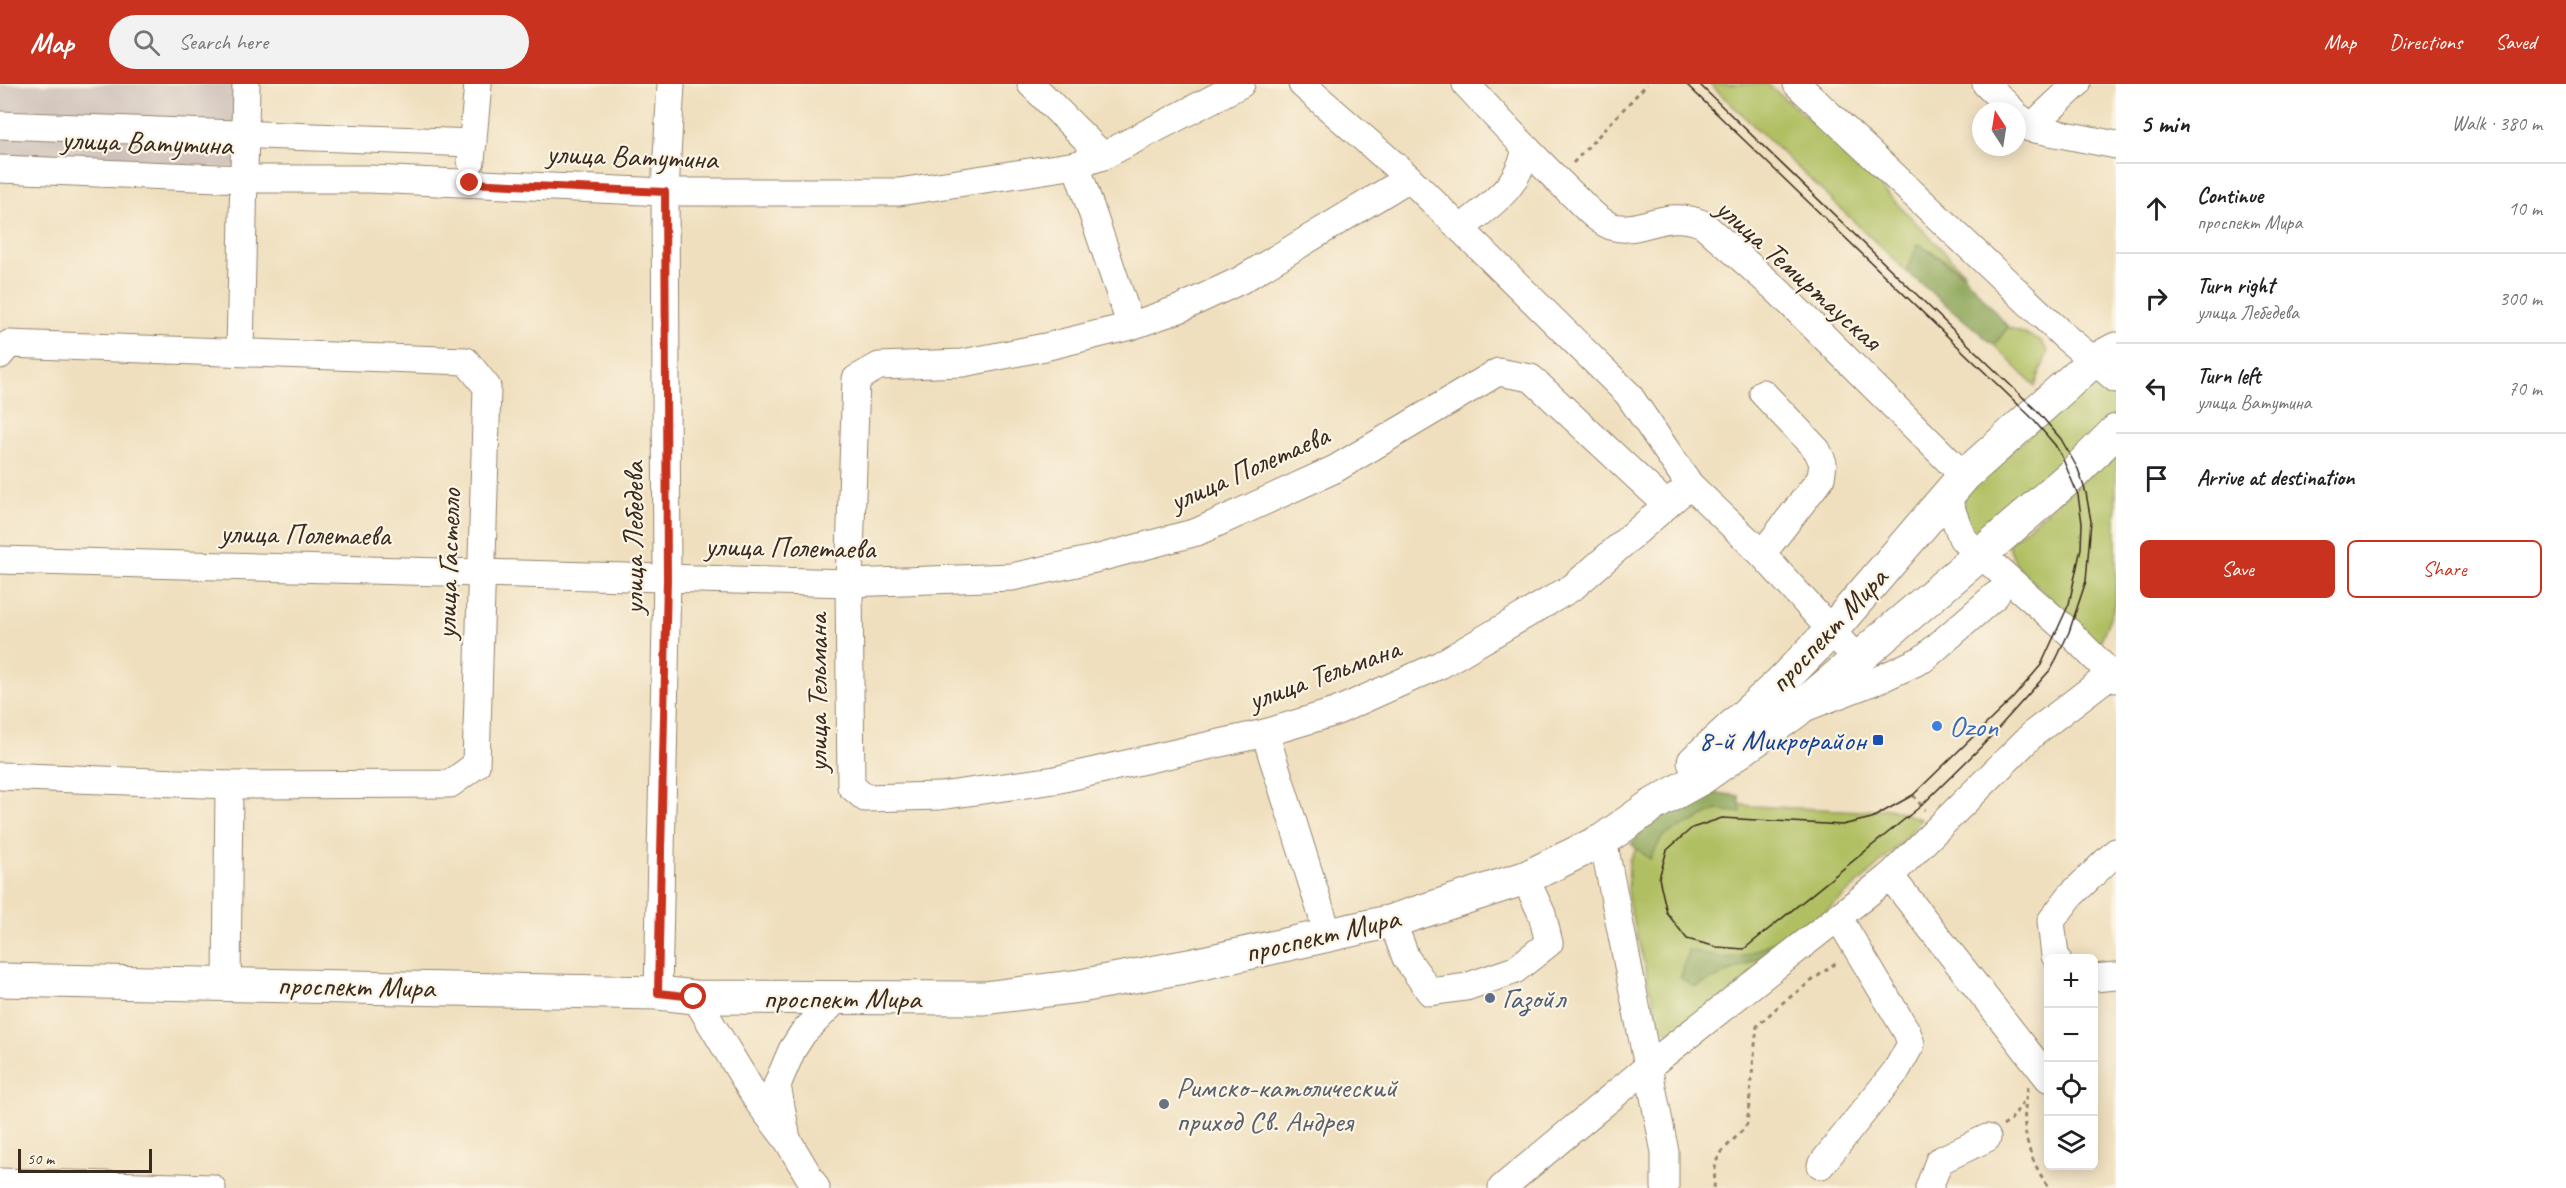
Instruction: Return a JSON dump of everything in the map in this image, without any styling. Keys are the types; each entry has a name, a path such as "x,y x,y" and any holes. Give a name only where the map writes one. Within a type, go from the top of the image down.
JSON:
{"main road":[{"name":"проспект Мира","path":"1651,806 1831,631 1955,487 2108,363"},
{"name":"проспект Мира","path":"0,980 658,993 694,997 984,998 1080,986 1189,966 1392,921 1526,878 1603,840 1651,806 1703,777 1795,712 2071,476 2116,432"}],"street":[{"path":"240,351 246,84"},
{"path":"470,183 478,84"},
{"name":"улица Лебедева","path":"658,993 667,579 665,192 671,84"},
{"path":"1031,84 1103,156"},
{"name":"улица Ватутина","path":"0,169 243,179 369,178 665,192 899,192 1076,165 1103,156 1241,84"},
{"path":"1302,84 1410,178 1628,394 1690,485 1762,554 1857,658"},
{"name":"улица Темиртауская","path":"1466,84 1526,150 1594,214 1611,226 1623,229 1660,220 1688,218 1703,224 1777,290 1955,487"},
{"path":"1797,84 2108,363"},
{"path":"1986,84 2004,102"},
{"path":"2026,114 2077,84"},
{"path":"2026,120 2116,145"},
{"path":"0,125 473,143"},
{"path":"1461,229 1511,186 1521,169 1526,150"},
{"path":"1076,165 1131,326"},
{"name":"улица Тельмана","path":"1410,178 1241,280 1179,309 1131,326 1045,347 963,363 879,366 856,379 849,583 851,786 866,798 940,795 1055,780 1265,733 1335,712 1450,659 1573,587 1690,485"},
{"name":"улица Гастелло","path":"0,355 9,344 466,361 486,387 476,765 450,784 229,785 0,776"},
{"name":"улица Полетаева","path":"0,560 849,583 1012,577 1099,558 1197,532 1335,469 1498,372 1531,378 1667,505"},
{"path":"1762,554 1821,478 1823,463 1817,450 1763,393"},
{"path":"1502,1188 1649,1066 1890,876 2034,733 2113,676 2069,632 1962,538 1955,487"},
{"path":"1795,712 1880,679 1923,659 1996,595"},
{"path":"1265,733 1328,934"},
{"path":"227,983 229,785"},
{"path":"1603,840 1665,1152 1665,1188"},
{"path":"2055,954 2051,921 2071,895 2116,852"},
{"path":"1890,876 2041,1069"},
{"path":"1392,921 1406,958 1430,992 1466,987 1515,970 1549,943 1542,914 1526,878"},
{"path":"1821,1165 1896,1071 1911,1044 1907,1032 1838,917"},
{"path":"2098,978 2116,976"},
{"path":"694,997 759,1103 788,1141 816,1188"},
{"path":"788,1141 777,1085 792,1050 803,1033 837,999"},
{"path":"1929,1188 1939,1161 1988,1138"},
{"path":"0,1182 212,1188"}],"path":[{"path":"1557,179 1647,84"},
{"path":"1714,1188 1716,1162 1747,1124 1757,1026 1781,1004 1856,948"},
{"path":"1988,1138 2010,1121 2041,1069"},
{"path":"2026,1097 2026,1144 2035,1167 2049,1188"}],"shaded area":[{"path":"0,84 240,84 240,168 0,158"}],"green space":[{"path":"1710,84 1767,84 1838,143 1965,273 1919,244 1906,271"},
{"path":"1918,244 1963,274 2008,327 1994,345 1906,271"},
{"path":"2008,327 2040,340 2048,351 2035,386 1994,345"},
{"path":"2088,384 2104,385 2116,394 2116,410 2113,417 1989,530 1976,530 1968,522 1964,513 1965,492"},
{"path":"2116,451 2116,602 2099,645 2017,566 2008,544"},
{"path":"1717,793 1739,796 1741,813 1717,810 1663,836 1650,859 1631,844 1653,817 1692,798"},
{"path":"1711,799 1750,806 1862,811 1889,808 1921,819 1902,842 1860,882 1683,1035 1660,1029 1628,900 1629,860 1649,829"},
{"path":"1793,932 1795,939 1741,967 1694,987 1681,978 1688,950 1721,958 1744,956"}],"tram line":[{"path":"1686,84 2030,416 2055,445 2062,457 2078,495 2082,523 2081,548 2069,604 2041,665 2013,698 1913,795 1872,818 1842,825 1722,818 1692,828 1667,850 1659,878 1667,913 1687,939 1717,947 1744,949 1921,806 1984,744 2052,668 2069,632 2086,581 2091,521 2086,493 2078,469 2061,439 2036,410 1699,84"}],"place":[{"name":"Ozon","path":"1937,726"},
{"name":"8-й Микрорайон","path":"1878,740"},
{"name":"Газойл","path":"1490,998"},
{"name":"Римско-католический приход Св. Андрея","path":"1164,1104"}],"route":[{"path":"470,183 665,192 667,579 658,993 694,997"}]}
